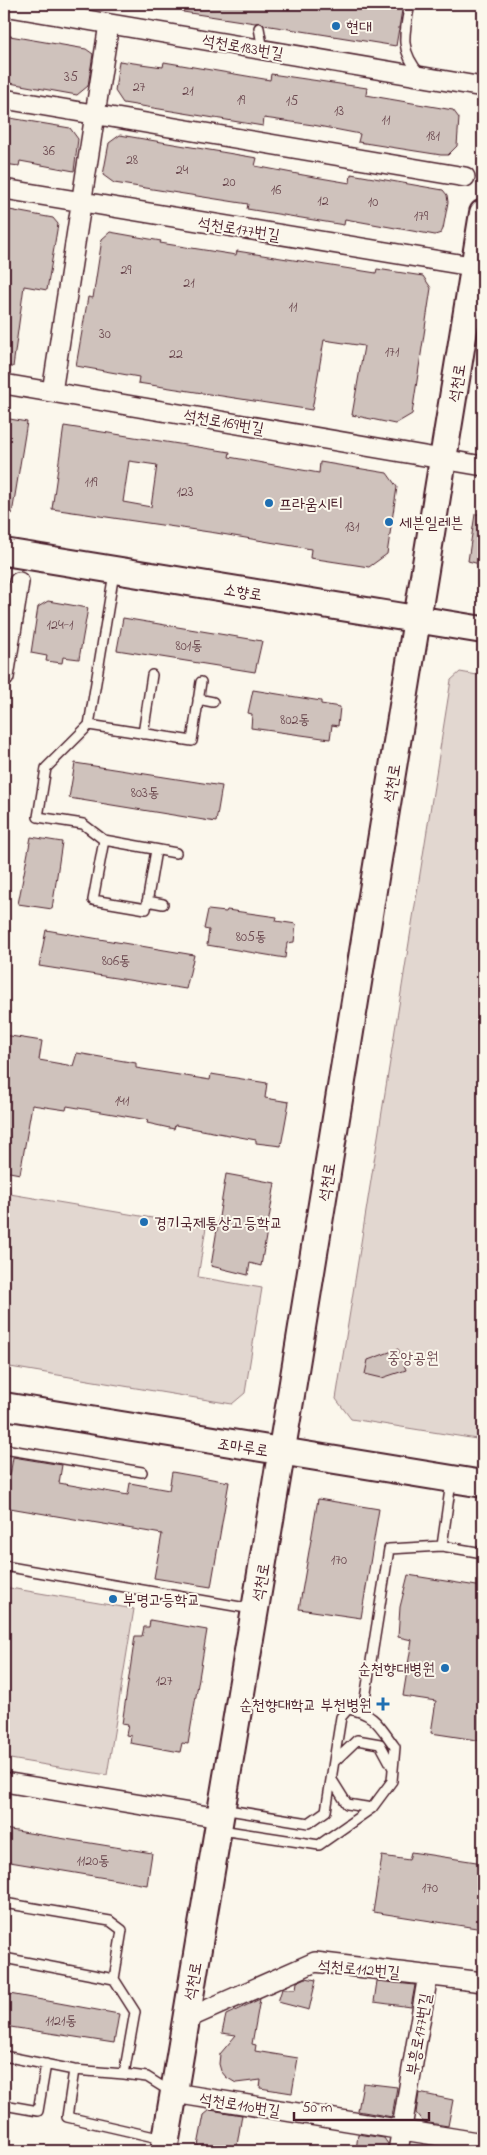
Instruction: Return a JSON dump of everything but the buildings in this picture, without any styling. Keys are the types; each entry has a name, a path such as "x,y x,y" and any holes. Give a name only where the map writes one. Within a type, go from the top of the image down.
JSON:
{"street":[{"name":"석천로183번길","path":"4,6 483,87"},
{"path":"52,392 110,24"},
{"path":"4,99 465,177"},
{"name":"석천로177번길","path":"4,189 479,267"},
{"name":"석천로","path":"165,2145 444,459 479,267 483,213"},
{"name":"석천로169번길","path":"4,384 483,466"},
{"name":"소향로","path":"4,552 483,630"},
{"path":"4,677 19,582"},
{"name":"조마루로","path":"4,1406 483,1484"},
{"path":"4,1782 220,1819"},
{"name":"석천로112번길","path":"186,2019 315,1962 483,1982"},
{"name":"부흥로177번길","path":"398,2151 428,1975"},
{"name":"석천로110번길","path":"174,2093 483,2143"}],"lane":[{"path":"410,4 405,32 408,61 422,76"},
{"path":"259,28 263,50"},
{"path":"115,570 89,725 46,768 38,817 82,824 104,840 176,853"},
{"path":"143,734 152,675"},
{"path":"89,725 192,741 200,682"},
{"path":"198,699 213,702"},
{"path":"104,840 93,900 146,909 156,850"},
{"path":"147,901 163,904"},
{"path":"4,1449 142,1472"},
{"path":"442,1546 451,1479"},
{"path":"363,1711 389,1549 442,1546 483,1553"},
{"path":"4,1566 255,1609"},
{"path":"348,1709 363,1711 373,1718 395,1747 392,1781 372,1808 320,1845 220,1819 308,1823 326,1811 341,1718 348,1709"},
{"path":"335,1760 357,1740 380,1744 393,1768"},
{"path":"332,1780 347,1804 372,1808"},
{"path":"4,1903 110,1921 122,1930 114,1979 135,2012 124,2074"},
{"path":"4,1958 114,1979"},
{"path":"4,2056 74,2070 147,2078 174,2093"},
{"path":"4,2105 38,2111 46,2064"},
{"path":"74,2070 67,2117 165,2145"}],"green space":[{"name":"중앙공원","path":"460,672 483,676 483,1440 351,1419 336,1399 451,680"},
{"path":"4,1193 206,1227 198,1277 262,1288 245,1393 232,1404 4,1366"},
{"path":"4,1587 134,1609 107,1775 4,1758"}],"place":[{"name":"현대","path":"336,26"},
{"name":"프라움시티","path":"269,503"},
{"name":"세븐일레븐","path":"389,522"},
{"name":"경기국제통상고등학교","path":"144,1222"},
{"name":"부명고등학교","path":"113,1599"},
{"name":"순천향대병원","path":"445,1668"},
{"name":"순천향대학교 부천병원","path":"383,1704"}]}
